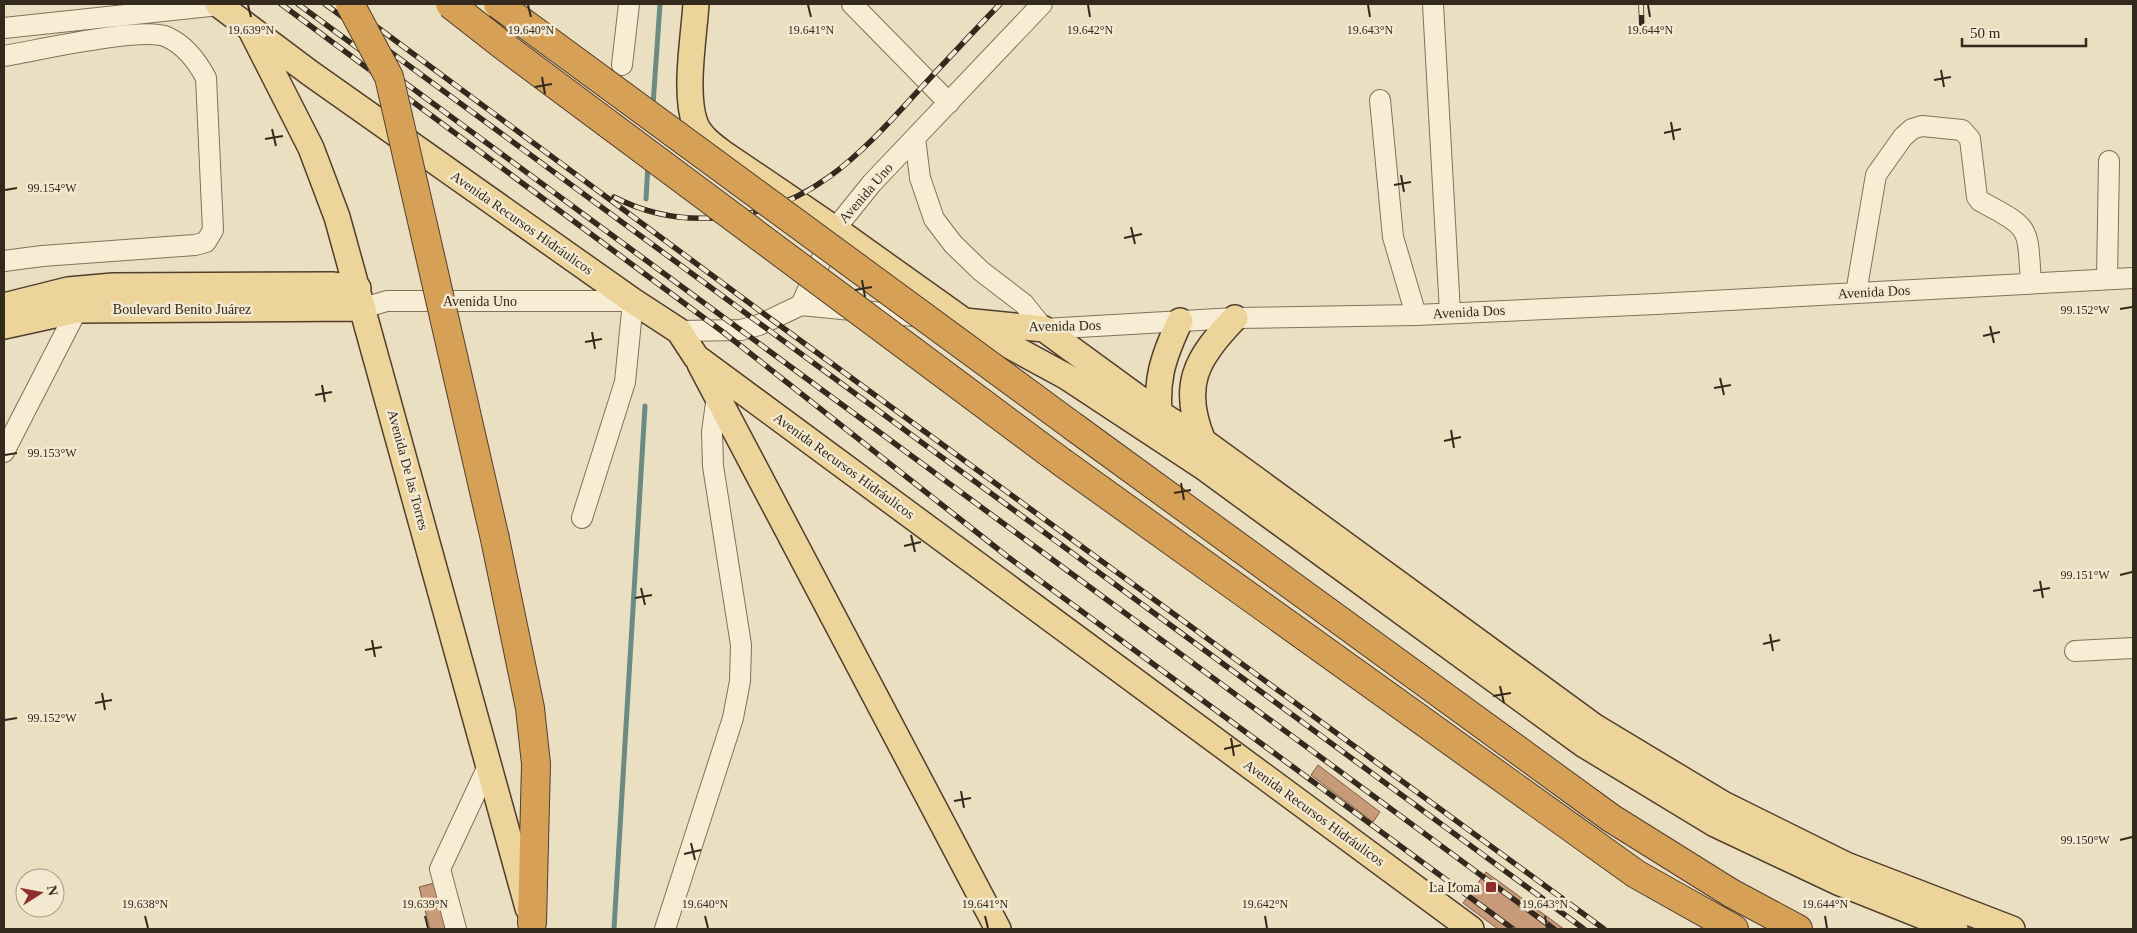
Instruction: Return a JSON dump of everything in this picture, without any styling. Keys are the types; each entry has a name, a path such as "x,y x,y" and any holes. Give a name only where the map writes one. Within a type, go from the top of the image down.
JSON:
{"highway":[{"path":"350,4 389,77 495,539 530,708 536,764 533,926"},
{"path":"450,4 1063,463 1636,874 1734,929"},
{"path":"498,4 1611,818 1731,893 1798,929"}],"main road":[{"name":"Avenida Recursos Hidráulicos","path":"219,4 248,24 310,73 632,301 679,332 696,357 1471,929"},
{"name":"Avenida Dos","path":"696,4 690,91 696,124 706,140 723,154 835,229 964,321 1044,329"},
{"name":"Avenida De las Torres","path":"248,24 311,148 337,217 533,926"},
{"name":"Boulevard Benito Juárez","path":"4,306 68,290 113,286 332,285 360,298"},
{"name":"Boulevard Benito Juárez","path":"4,326 77,310 360,298"},
{"path":"1202,441 1194,422 1191,395 1194,373 1204,353 1235,318"},
{"path":"964,321 1067,377 1202,466 1583,744 1715,824 1840,883 1955,929"},
{"path":"1162,439 1156,398 1160,370 1167,347 1180,321"},
{"path":"1044,329 1159,413 1202,441 1595,727 1723,804 1846,865 2012,929"},
{"path":"696,357 998,929"}],"street":[{"path":"4,28 81,12 219,4"},
{"path":"622,65 629,4"},
{"path":"852,4 949,103"},
{"name":"Avenida Uno","path":"801,305 835,229 872,183 1042,4"},
{"path":"1433,4 1450,313"},
{"path":"4,56 141,33 166,36 185,49 198,62 206,78 213,230 206,242 195,246 42,256 4,261"},
{"path":"1380,100 1393,237 1416,315"},
{"path":"1856,293 1876,175 1903,137 1912,128 1922,126 1962,130 1967,134 1970,139 1977,197 1980,201 2015,220 2025,230 2028,240 2031,283"},
{"path":"915,138 920,178 934,219 952,244 981,271 1024,304 1044,329"},
{"path":"2107,280 2109,160"},
{"name":"Avenida Dos","path":"1044,329 1235,318 1416,315 2133,278"},
{"name":"Avenida Uno","path":"360,298 387,301 632,301"},
{"path":"582,518 625,382 632,301"},
{"path":"679,332 741,330 759,325 801,305 964,321"},
{"path":"4,452 77,310"},
{"path":"665,929 734,718 740,681 741,645 713,466 712,432 717,396"},
{"path":"2075,651 2133,648"},
{"path":"456,929 440,869 489,764"}],"building":[{"path":"1318,765 1380,812 1373,822 1311,775"},
{"name":"La Loma","path":"1486,872 1564,929 1498,929 1463,903"},
{"path":"438,882 451,929 430,929 419,887"}],"waterway":[{"path":"653,105 660,4"},
{"path":"646,199 648,164"},
{"path":"614,929 645,406"}],"railway":[{"path":"281,4 723,332 1008,557 1513,929"},
{"path":"298,4 1554,929"},
{"path":"325,4 1584,929"},
{"path":"346,4 771,319 1604,929"},
{"path":"614,197 626,203 662,214 687,218 713,218 746,214 777,205 804,193 829,177 875,137 1000,4"},
{"path":"1641,4 1642,30"}],"place":[{"name":"La Loma","path":"1491,887"}]}
